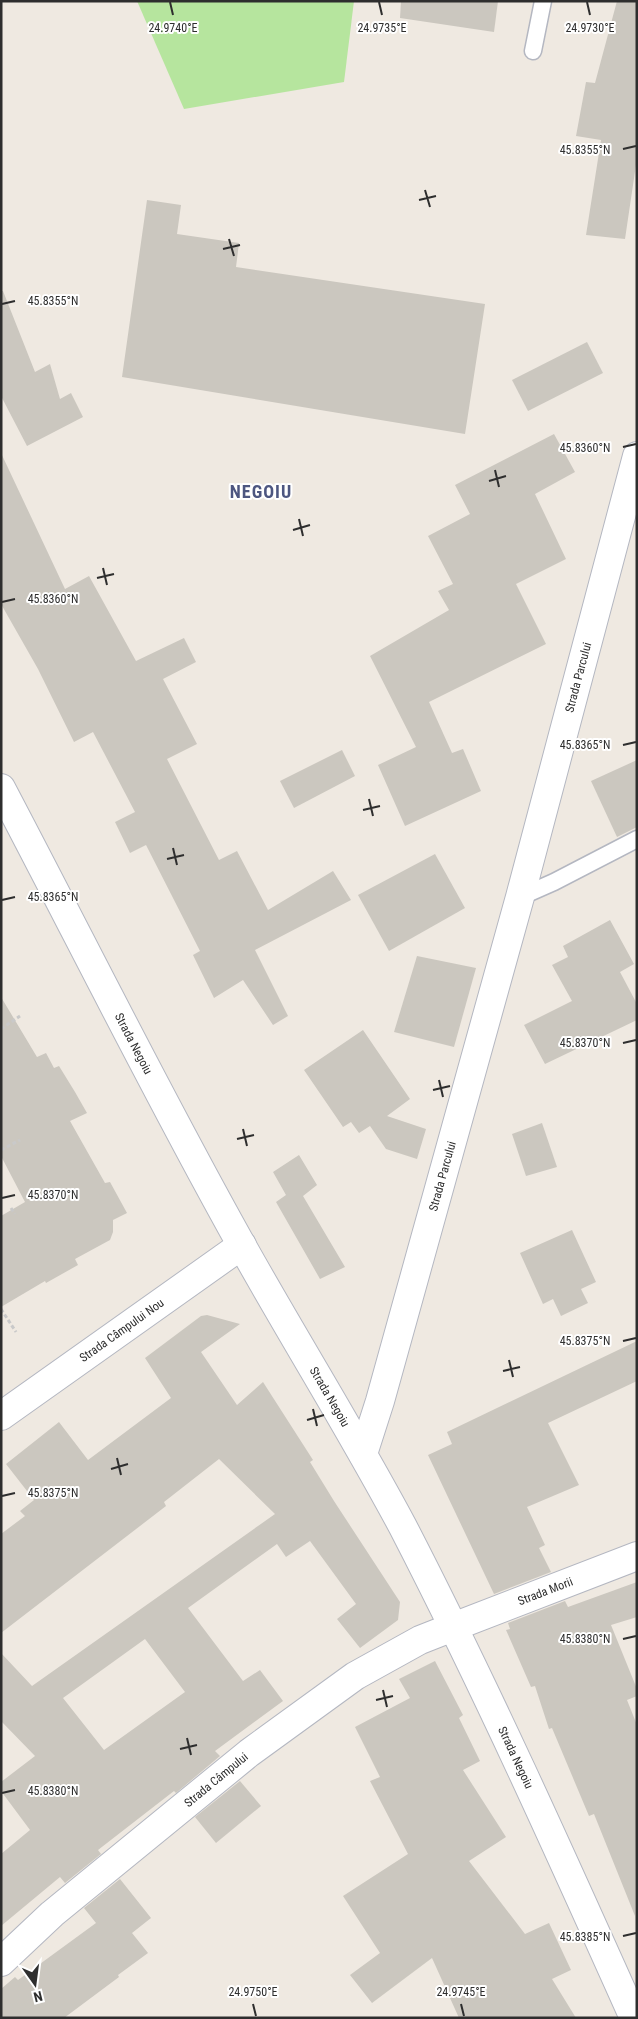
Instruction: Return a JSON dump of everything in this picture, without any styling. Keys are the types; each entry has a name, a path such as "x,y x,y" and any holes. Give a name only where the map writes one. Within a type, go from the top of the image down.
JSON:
{"street":[{"name":"Strada Parcului","path":"363,1454 380,1401 520,897 637,456"},
{"name":"Strada Negoiu","path":"1,788 122,1024 242,1245 363,1454 453,1627 504,1729 634,2018"},
{"name":"Strada Câmpului Nou","path":"1,1416 242,1245"},
{"name":"Strada Morii","path":"453,1627 637,1556"},
{"name":"Strada Câmpului","path":"1,1962 52,1914 249,1753 355,1676 413,1644 453,1627"}],"lane":[{"path":"533,52 543,1"},
{"path":"520,897 554,882 637,839"}],"path":[{"path":"1,1029 20,1016"},
{"path":"1,1150 20,1140"},
{"path":"11,1208 14,1214"},
{"path":"1,1309 16,1332"}],"green space":[{"path":"137,1 354,1 344,82 184,109"}],"building":[{"path":"401,1 498,1 494,32 400,18"},
{"path":"617,1 637,1 637,158 625,239 586,235 601,140 576,136 586,82 595,83"},
{"path":"147,200 181,205 177,234 239,243 236,267 485,304 465,434 122,377"},
{"path":"1,291 3,291 35,372 50,364 60,399 71,393 83,417 27,446 1,396"},
{"path":"587,342 603,373 528,411 512,380"},
{"path":"554,434 575,472 535,494 566,559 516,584 546,644 429,702 452,753 463,749 481,791 405,826 378,765 416,747 370,656 449,610 438,591 453,584 428,536 470,514 455,485"},
{"path":"1,453 65,589 89,576 136,661 184,638 196,662 163,679 197,744 167,759 219,860 237,851 268,910 333,871 351,900 255,950 288,1016 273,1025 243,980 214,998 193,955 200,951 146,845 130,853 115,822 135,812 93,732 74,742 38,669 1,604"},
{"path":"342,750 355,776 294,808 280,781"},
{"path":"637,760 637,827 617,837 591,781"},
{"path":"435,854 465,908 389,951 358,895"},
{"path":"610,920 634,964 620,972 637,1004 637,1020 545,1064 524,1025 572,1001 552,965 568,957 563,946"},
{"path":"417,956 476,968 454,1047 394,1032"},
{"path":"1,997 37,1057 46,1053 54,1068 59,1066 75,1092 87,1113 70,1121 105,1183 110,1182 127,1213 113,1220 113,1232 110,1240 75,1259 78,1265 46,1283 45,1281 1,1307 1,1216 25,1202 1,1156"},
{"path":"363,1030 410,1099 387,1116 426,1129 417,1159 386,1149 370,1126 359,1133 351,1122 343,1127 304,1070"},
{"path":"542,1123 557,1167 526,1176 512,1134"},
{"path":"299,1155 317,1185 303,1196 345,1267 320,1279 276,1202 286,1195 273,1172"},
{"path":"572,1230 596,1282 581,1289 588,1303 561,1316 553,1299 543,1304 520,1253"},
{"path":"207,1315 240,1324 201,1352 237,1405 263,1382 313,1460 310,1462 334,1501 400,1602 398,1620 360,1648 337,1619 356,1604 310,1541 286,1557 277,1544 188,1608 243,1681 260,1670 283,1701 215,1751 220,1756 176,1793 174,1791 98,1850 101,1854 65,1883 60,1877 1,1926 1,1854 30,1830 1,1791 1,1782 35,1756 1,1721 1,1653 32,1686 275,1514 219,1459 164,1502 166,1506 1,1633 1,1534 25,1516 20,1511 34,1500 6,1464 59,1422 88,1460 171,1398 145,1358 201,1316","holes":["145,1639 185,1692 104,1750 63,1698"]},
{"path":"637,1341 637,1381 548,1423 579,1485 527,1507 545,1545 539,1548 551,1572 494,1594 428,1455 452,1444 447,1432"},
{"path":"637,1582 637,1617 611,1625 637,1689 637,1696 627,1700 637,1725 635,1916 594,1814 589,1816 552,1728 549,1729 535,1686 531,1687 506,1630 510,1629 508,1623 565,1601 568,1607"},
{"path":"435,1661 463,1715 459,1718 480,1761 463,1770 506,1837 469,1861 525,1934 549,1923 571,1970 552,1979 576,2018 459,2018 432,1958 372,2003 350,1975 380,1953 343,1896 408,1854 370,1781 380,1777 355,1727 410,1698 399,1679"},
{"path":"240,1781 261,1806 216,1843 195,1817"},
{"path":"120,1879 151,1918 132,1933 148,1953 64,2018 1,2018 1,1989 15,1977 18,1980 96,1923 84,1908"}],"district":[{"name":"NEGOIU","path":"261,491"}]}
